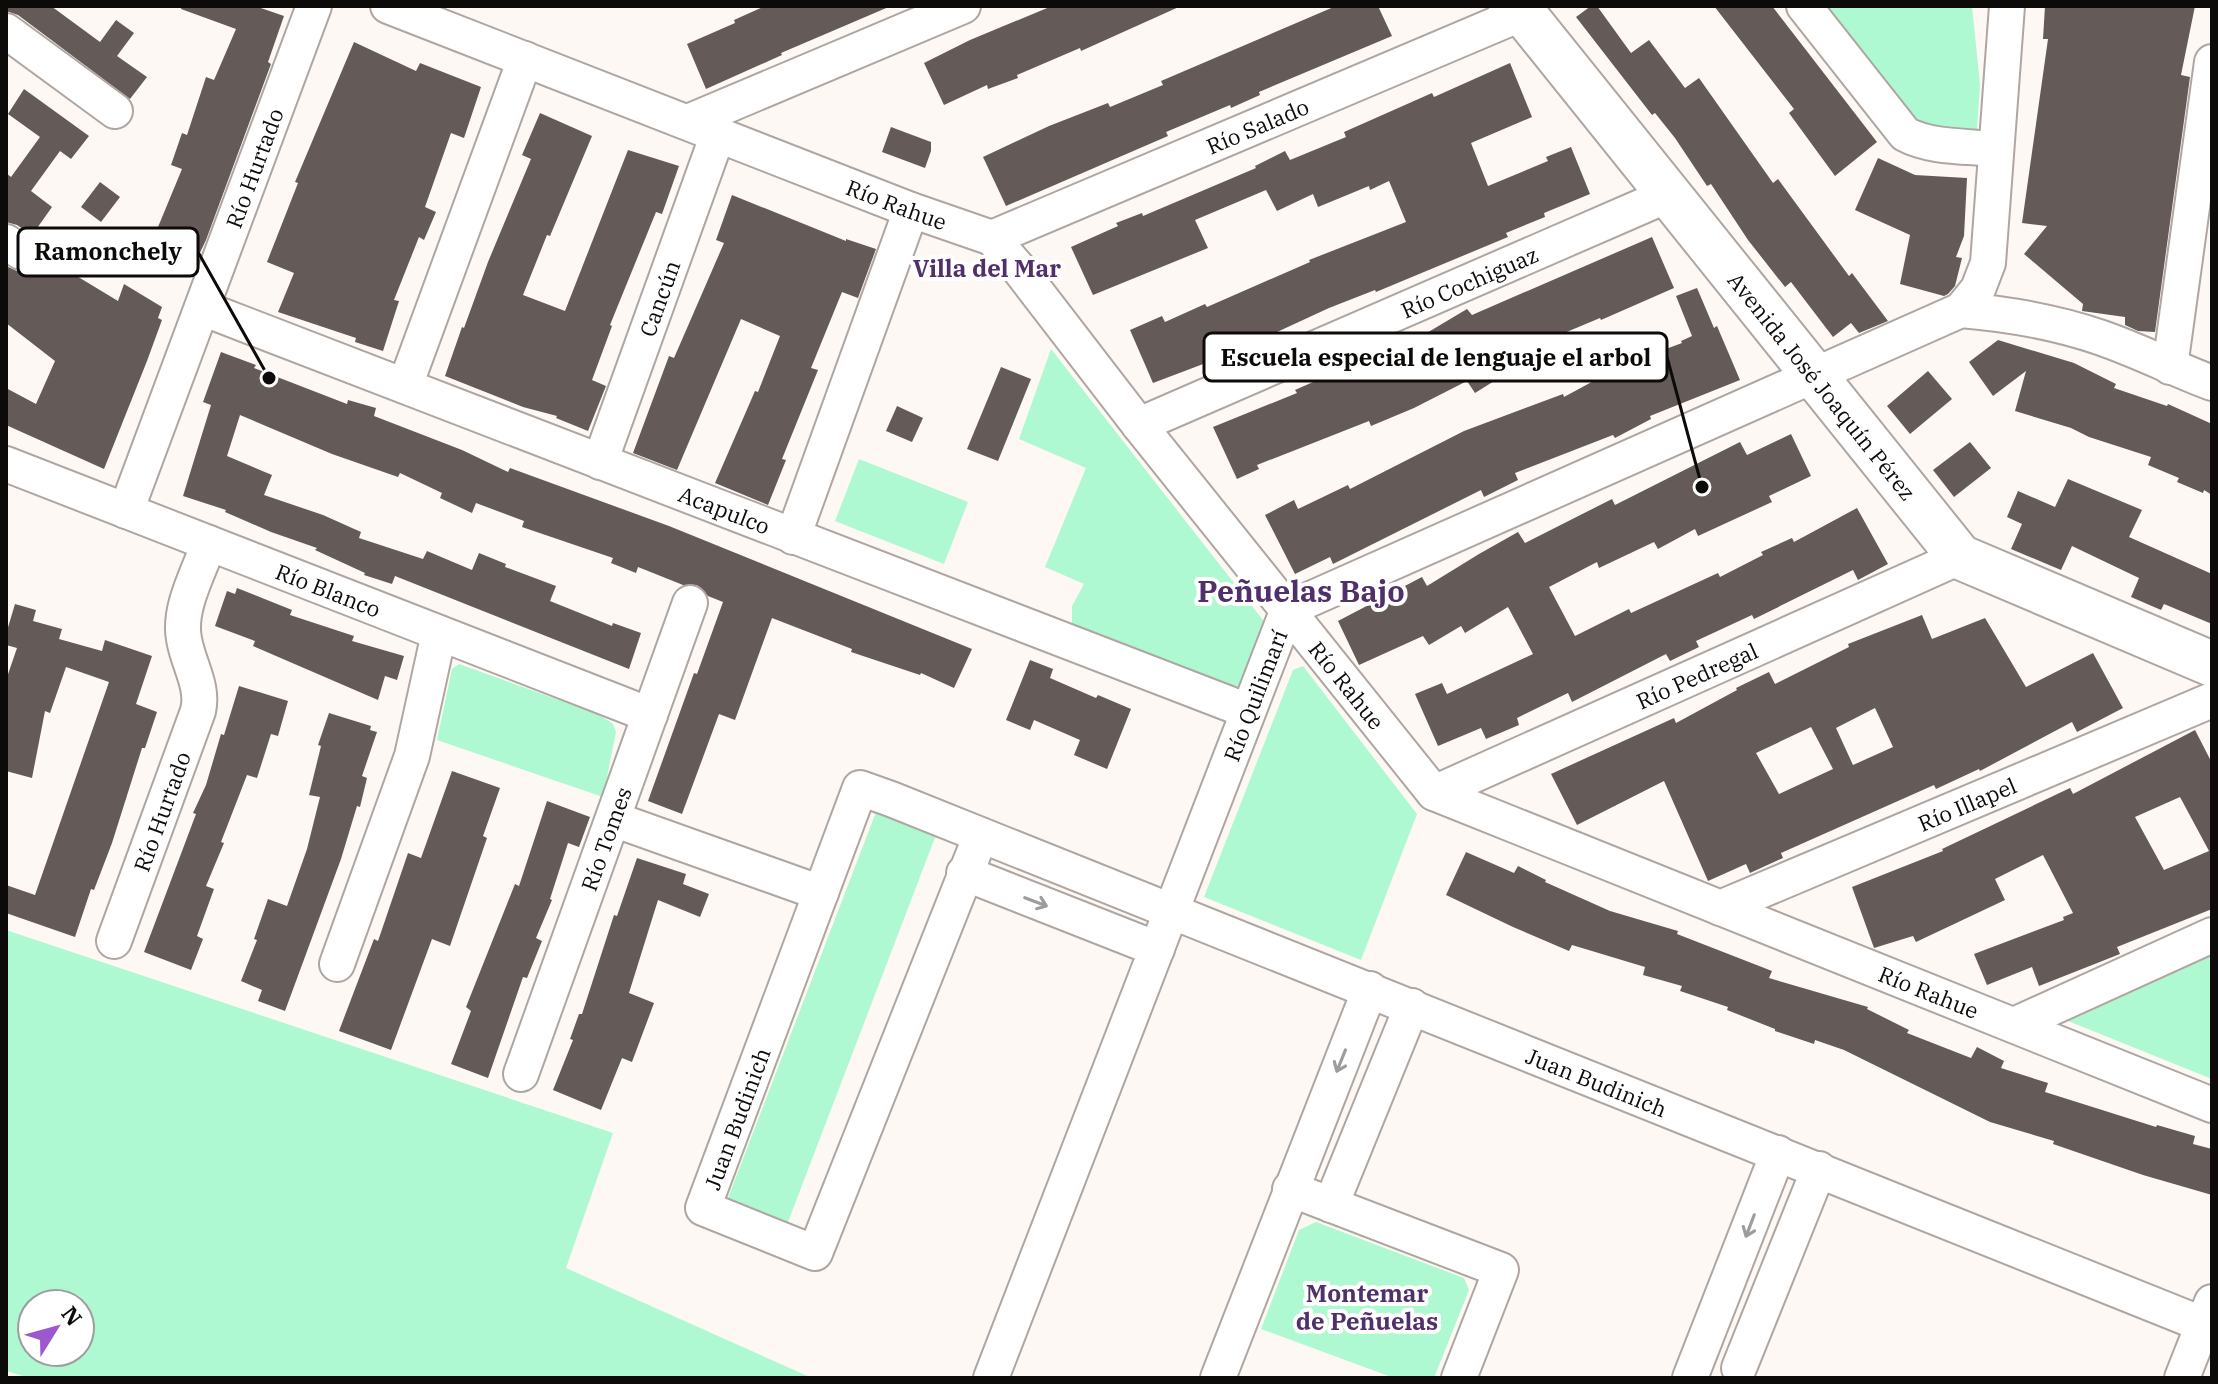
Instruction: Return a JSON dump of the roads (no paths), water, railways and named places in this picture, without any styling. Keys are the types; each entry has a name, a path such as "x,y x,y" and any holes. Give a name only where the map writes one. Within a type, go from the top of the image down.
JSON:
{"main road":[{"name":"Avenida José Joaquín Pérez","path":"1517,9 1960,557 2212,664"}],"street":[{"name":"Río Hurtado","path":"126,511 314,6"},
{"name":"Río Rahue","path":"390,6 911,210 992,238 1434,793 2212,1105"},
{"path":"703,128 963,6"},
{"path":"1804,6 1905,134 1918,141 1995,149"},
{"path":"1991,6 2002,64"},
{"path":"1961,310 1978,289 1988,263 2007,6"},
{"name":"Río Salado","path":"992,238 1517,9"},
{"path":"6,31 115,111"},
{"path":"405,386 525,59"},
{"path":"2170,367 2212,62"},
{"name":"Cancún","path":"600,462 703,128"},
{"name":"Río Cochiguaz","path":"1139,425 1668,195"},
{"path":"793,537 911,210"},
{"path":"1988,263 2000,291 2030,319"},
{"name":"Acapulco","path":"202,308 1248,711"},
{"path":"1961,310 2030,319 2101,338 2212,383"},
{"name":"Río Quilimarí","path":"991,1378 1288,609 1961,310"},
{"name":"Río Blanco","path":"6,464 650,715"},
{"name":"Río Hurtado","path":"114,941 198,711 201,697 183,638 183,627 185,609 209,543"},
{"name":"Río Pedregal","path":"1434,793 1960,557"},
{"name":"Río Tomes","path":"521,1074 690,603"},
{"path":"337,964 412,756 439,633"},
{"name":"Río Illapel","path":"1720,908 2212,700"},
{"name":"Juan Budinich","path":"981,835 815,1253 703,1208 860,788 1172,909 1778,1153 2209,1318"},
{"path":"613,819 821,893"},
{"path":"964,873 1157,949"},
{"path":"2014,1025 2212,935"},
{"path":"1218,1378 1370,989"},
{"path":"1331,1205 1412,1006"},
{"path":"1778,1153 1695,1366 1751,1373 1819,1169"},
{"path":"1290,1189 1501,1270 1459,1378"},
{"path":"2182,1378 2209,1318"}],"place":[{"name":"Ramonchely","path":"269,378"},
{"name":"Escuela especial de lenguaje el arbol","path":"1702,487"}],"district":[{"name":"Villa del Mar","path":"987,268"},
{"name":"Peñuelas Bajo","path":"1301,590"},
{"name":"Montemar de Peñuelas","path":"1367,1307"}]}
